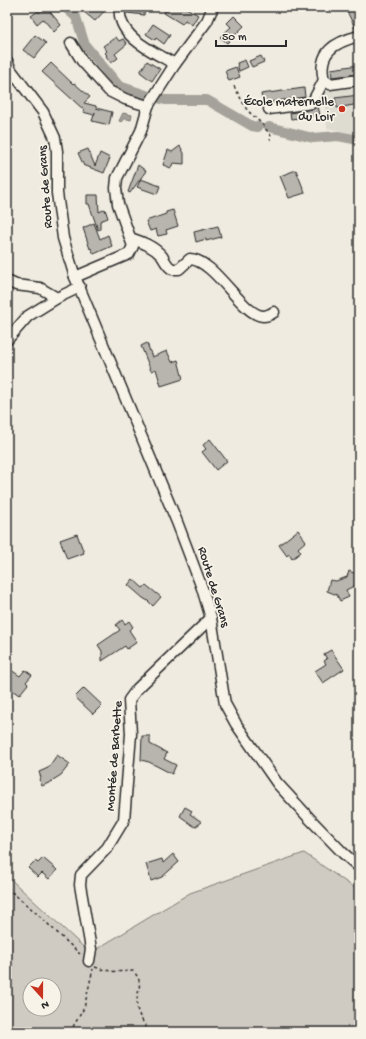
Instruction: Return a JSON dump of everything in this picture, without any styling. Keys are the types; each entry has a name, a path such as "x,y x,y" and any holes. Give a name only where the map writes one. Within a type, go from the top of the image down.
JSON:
{"street":[{"path":"120,7 123,26 138,42 175,64"},
{"path":"75,277 129,254 133,246 118,204 116,188 117,178 141,130 148,106 175,64 207,21 213,7"},
{"path":"359,36 346,39 329,49 323,59 321,70 324,80 330,84 359,80"},
{"path":"71,43 82,61 109,91 125,99 148,106"},
{"name":"Route de Grans","path":"7,61 10,70 43,112 55,138 57,150 57,193 63,238 75,277 177,522 202,588 211,618 225,704 236,724 278,783 310,820 359,867"},
{"path":"268,109 312,102 324,80"},
{"path":"130,238 144,243 152,248 172,269 179,269 190,259 198,261 224,282 246,307 254,313 263,316 274,312"},
{"path":"7,281 40,288 57,298"},
{"path":"7,340 28,316 57,298 80,287"},
{"name":"Montée de Barbette","path":"91,964 91,949 80,885 81,875 106,848 124,820 131,734 129,700 137,689 211,618"}],"path":[{"path":"234,86 247,110 262,124 271,136 270,140"},
{"path":"70,1032 84,1008 91,964"}],"shaded area":[{"name":"École maternelle du Loir","path":"359,84 359,132 351,133 327,128 323,90"},
{"path":"123,113 132,115 131,120 124,118 122,122 119,121"},
{"path":"304,853 359,891 359,1032 7,1032 7,876 90,953 190,893"}],"building":[{"path":"46,7 61,25 54,32 43,19 37,24 31,16 38,11 39,13"},
{"path":"88,7 108,7 95,21 84,12"},
{"path":"126,7 145,7 144,15 127,13"},
{"path":"167,7 185,7 198,15 192,25 185,20 182,24 164,13"},
{"path":"345,7 359,7 359,30 356,30"},
{"path":"234,16 244,26 227,43 220,37 231,27 227,23"},
{"path":"153,24 170,35 164,44 156,38 155,40 146,34"},
{"path":"35,35 46,43 34,58 23,50"},
{"path":"116,37 119,41 123,39 127,44 115,54 118,58 111,63 106,56 107,55 105,53 107,51 103,46"},
{"path":"261,56 264,62 252,67 249,61"},
{"path":"245,60 248,67 239,71 237,63"},
{"path":"147,61 160,69 152,81 140,72"},
{"path":"51,63 73,84 74,83 90,97 84,103 112,112 109,125 92,121 94,115 83,112 84,110 42,72"},
{"path":"359,65 359,74 332,77 331,69"},
{"path":"236,67 240,77 229,81 225,71"},
{"path":"304,88 305,97 263,103 261,94"},
{"path":"359,95 359,104 337,108 335,98"},
{"path":"318,106 320,115 291,119 290,113 313,109"},
{"path":"180,146 184,153 184,164 173,163 171,168 163,165 168,150 172,152"},
{"path":"88,149 95,166 100,153 110,158 104,173 84,166 78,153"},
{"path":"138,165 146,171 130,193 128,192"},
{"path":"296,170 305,193 289,198 280,176"},
{"path":"141,179 160,186 157,194 137,187"},
{"path":"87,195 98,195 99,212 105,209 108,218 100,221 100,229 98,230 89,204 87,204"},
{"path":"173,210 178,226 166,230 167,234 158,236 156,229 150,231 146,221"},
{"path":"94,223 100,239 108,235 112,246 94,254 91,248 90,249 83,228"},
{"path":"218,226 221,237 196,242 194,232"},
{"path":"147,343 152,357 167,351 172,362 178,360 183,379 161,386 156,369 151,371 141,346"},
{"path":"210,439 227,461 216,470 202,452 206,449 203,445"},
{"path":"298,530 306,541 298,548 301,552 292,559 289,554 287,556 279,545"},
{"path":"77,534 84,553 67,559 60,540"},
{"path":"349,571 359,575 359,578 356,585 346,590 349,597 340,601 337,595 327,591 330,580 336,581 347,577"},
{"path":"133,579 143,588 146,585 161,597 153,606 128,585"},
{"path":"122,620 125,624 129,621 133,627 129,630 137,642 127,649 125,646 102,661 102,651 98,645 120,630 116,625"},
{"path":"331,650 344,669 323,683 315,671 326,664 324,661 327,659 324,654"},
{"path":"11,670 20,676 25,670 32,675 26,682 28,684 19,695 12,690 7,697 7,676"},
{"path":"84,688 102,705 93,714 75,697"},
{"path":"142,736 150,736 150,744 167,753 164,759 176,765 172,774 149,762 141,760"},
{"path":"57,755 70,764 61,775 42,786 39,779 41,778 39,772 48,768"},
{"path":"185,807 192,811 190,814 202,822 195,827 180,816"},
{"path":"173,854 179,862 162,877 151,881 146,864 162,859 163,863"},
{"path":"43,858 57,870 49,879 42,873 38,877 28,868 35,861 38,863"}],"waterway":[{"path":"65,7 76,17 85,45 119,86 146,95"},
{"path":"161,99 207,100 252,126 258,127"},
{"path":"269,127 313,138 338,136 359,140"}],"place":[{"name":"École maternelle du Loir","path":"342,109"}]}
